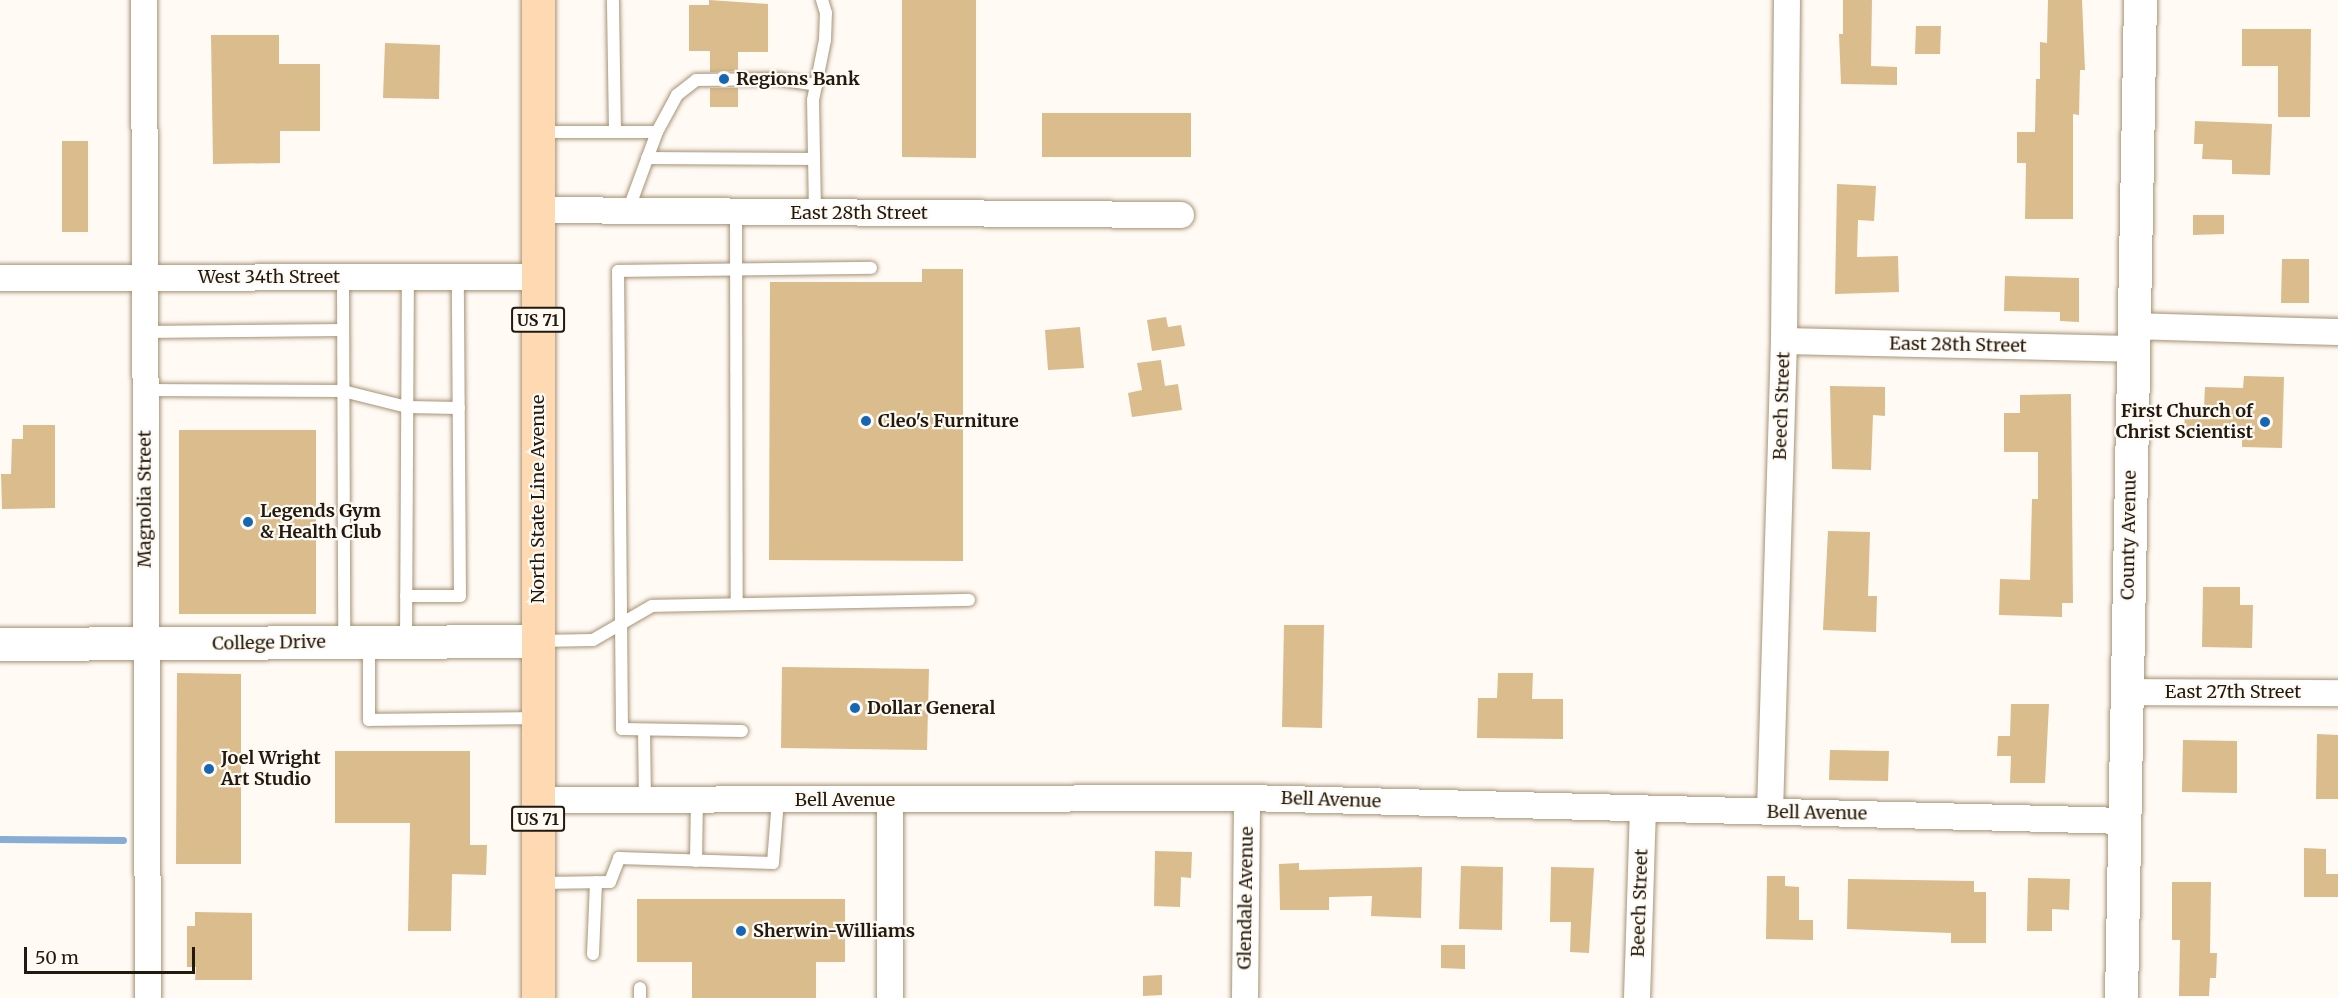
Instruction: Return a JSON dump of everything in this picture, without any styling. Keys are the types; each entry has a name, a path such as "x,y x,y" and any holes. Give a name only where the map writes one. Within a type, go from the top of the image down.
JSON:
{"main road":[{"name":"North State Line Avenue","path":"538,0 538,998"}],"street":[{"name":"Magnolia Street","path":"144,0 143,332 148,998"},
{"name":"Beech Street","path":"1770,812 1784,341 1787,0"},
{"name":"County Avenue","path":"2121,998 2140,0"},
{"name":"East 28th Street","path":"538,210 1181,215"},
{"name":"West 34th Street","path":"0,278 538,277"},
{"name":"East 28th Street","path":"1784,341 2132,338 2338,332"},
{"name":"College Drive","path":"0,644 538,640"},
{"name":"East 27th Street","path":"2128,692 2338,693"},
{"name":"Bell Avenue","path":"538,800 890,801 1247,798 2125,821"},
{"name":"Glendale Avenue","path":"1245,998 1247,798"},
{"path":"890,801 890,998"},
{"name":"Beech Street","path":"1636,998 1643,809"}],"lane":[{"path":"614,0 615,132"},
{"path":"815,213 813,100 825,31 822,0"},
{"path":"628,211 657,132 677,95 696,80 777,79 817,85"},
{"path":"538,132 657,132"},
{"path":"647,158 813,159"},
{"path":"736,212 737,604"},
{"path":"742,731 622,729 619,628 618,271 871,268"},
{"path":"343,277 343,391 356,642 369,720 538,718"},
{"path":"406,642 408,277"},
{"path":"406,596 460,596 459,277"},
{"path":"143,332 343,330"},
{"path":"144,390 343,391 407,407 459,408"},
{"path":"538,640 593,640 619,628 652,606 969,600"},
{"path":"644,730 645,800"},
{"path":"696,861 697,800"},
{"path":"538,883 610,882 619,858 773,862 778,800"},
{"path":"593,954 596,882"}],"building":[{"name":"Regions Bank","path":"709,0 768,4 768,52 738,52 738,71 710,72 710,51 689,51 689,5 709,5"},
{"path":"902,0 976,0 976,158 902,157"},
{"path":"1843,0 1872,0 1871,66 1897,67 1897,85 1841,84 1839,34 1843,34"},
{"path":"2048,0 2082,0 2085,70 2080,70 2079,115 2073,114 2073,219 2025,219 2026,163 2017,163 2017,132 2035,132 2036,79 2040,79 2040,42 2047,43"},
{"path":"1916,26 1941,26 1940,54 1915,54"},
{"path":"2242,29 2311,29 2310,117 2278,117 2278,66 2242,66"},
{"path":"211,35 279,35 279,64 320,64 320,131 280,131 280,163 213,164"},
{"path":"385,43 440,45 439,99 383,98"},
{"path":"710,88 738,88 738,107 710,107"},
{"path":"1042,113 1191,113 1191,157 1042,157"},
{"path":"2195,121 2272,124 2270,175 2232,174 2232,160 2202,159 2203,144 2194,144"},
{"path":"62,141 88,141 88,232 62,232"},
{"path":"1837,184 1876,186 1874,221 1858,220 1857,257 1898,256 1899,292 1835,294"},
{"path":"2193,215 2224,215 2224,234 2193,235"},
{"path":"2282,259 2309,259 2309,303 2281,303"},
{"name":"Cleo's Furniture","path":"922,269 963,269 963,561 769,560 770,282 922,282"},
{"path":"2005,276 2079,278 2079,322 2060,321 2060,312 2004,311"},
{"path":"1166,317 1168,327 1181,325 1185,346 1152,351 1147,320"},
{"path":"1080,327 1084,368 1048,370 1045,330"},
{"path":"1161,360 1165,386 1178,384 1182,410 1132,417 1128,393 1142,390 1137,363"},
{"path":"2244,376 2284,377 2282,448 2242,447 2242,436 2184,434 2185,407 2204,408 2205,387 2243,388"},
{"path":"1830,386 1885,387 1885,416 1873,415 1871,470 1832,469"},
{"path":"2071,394 2073,603 2062,603 2062,617 1999,615 2000,579 2030,580 2032,499 2038,499 2038,452 2004,452 2004,413 2020,413 2020,395"},
{"path":"23,425 55,425 55,508 2,509 1,474 11,474 12,439 23,439"},
{"name":"Legends Gym & Health Club","path":"179,430 316,430 316,614 179,614"},
{"path":"1828,531 1870,532 1868,596 1877,596 1876,632 1823,630"},
{"path":"2203,587 2240,587 2240,605 2253,605 2252,648 2202,647"},
{"path":"1284,625 1324,625 1322,728 1282,727"},
{"name":"Dollar General","path":"782,667 929,669 927,750 781,748"},
{"name":"Joel Wright Art Studio","path":"177,673 241,674 241,864 176,864"},
{"path":"1498,673 1533,673 1532,699 1563,699 1563,739 1477,738 1478,698 1497,698"},
{"path":"2011,704 2049,704 2045,783 2010,783 2011,756 1997,756 1998,736 2010,736"},
{"path":"2317,734 2338,735 2338,799 2316,799"},
{"path":"2183,740 2237,741 2237,793 2182,792"},
{"path":"1830,750 1889,751 1888,781 1829,780"},
{"path":"335,751 470,751 470,845 487,845 486,875 452,874 451,931 408,931 410,823 335,823"},
{"path":"2304,848 2326,849 2326,874 2338,874 2338,897 2304,897"},
{"path":"1155,851 1192,852 1191,878 1181,877 1180,907 1154,906"},
{"path":"1299,863 1299,870 1422,867 1421,918 1371,916 1372,896 1329,897 1329,910 1280,910 1279,864"},
{"path":"1461,866 1503,867 1502,930 1459,929"},
{"path":"1551,867 1594,868 1589,953 1570,952 1571,922 1550,922"},
{"path":"1767,876 1785,876 1785,886 1799,887 1799,920 1813,920 1813,940 1766,939"},
{"path":"2028,878 2070,879 2069,910 2052,909 2052,931 2027,931"},
{"path":"1848,879 1974,881 1974,892 1986,892 1986,943 1951,943 1951,933 1847,929"},
{"path":"2172,882 2211,882 2210,953 2217,953 2216,978 2210,978 2209,996 2179,996 2180,940 2172,940"},
{"name":"Sherwin-Williams","path":"637,899 845,899 845,962 816,962 816,998 692,998 692,962 637,962"},
{"path":"195,912 252,913 252,980 195,980 196,967 187,967 187,926 195,926"},
{"path":"1441,945 1465,945 1465,969 1441,968"},
{"path":"1162,975 1162,995 1143,996 1143,976"}],"waterway":[{"path":"0,839 123,840"}],"place":[{"name":"Regions Bank","path":"724,79"},
{"name":"Cleo's Furniture","path":"866,421"},
{"name":"First Church of Christ Scientist","path":"2265,422"},
{"name":"Legends Gym & Health Club","path":"248,522"},
{"name":"Dollar General","path":"855,708"},
{"name":"Joel Wright Art Studio","path":"209,769"},
{"name":"Sherwin-Williams","path":"741,931"}]}
